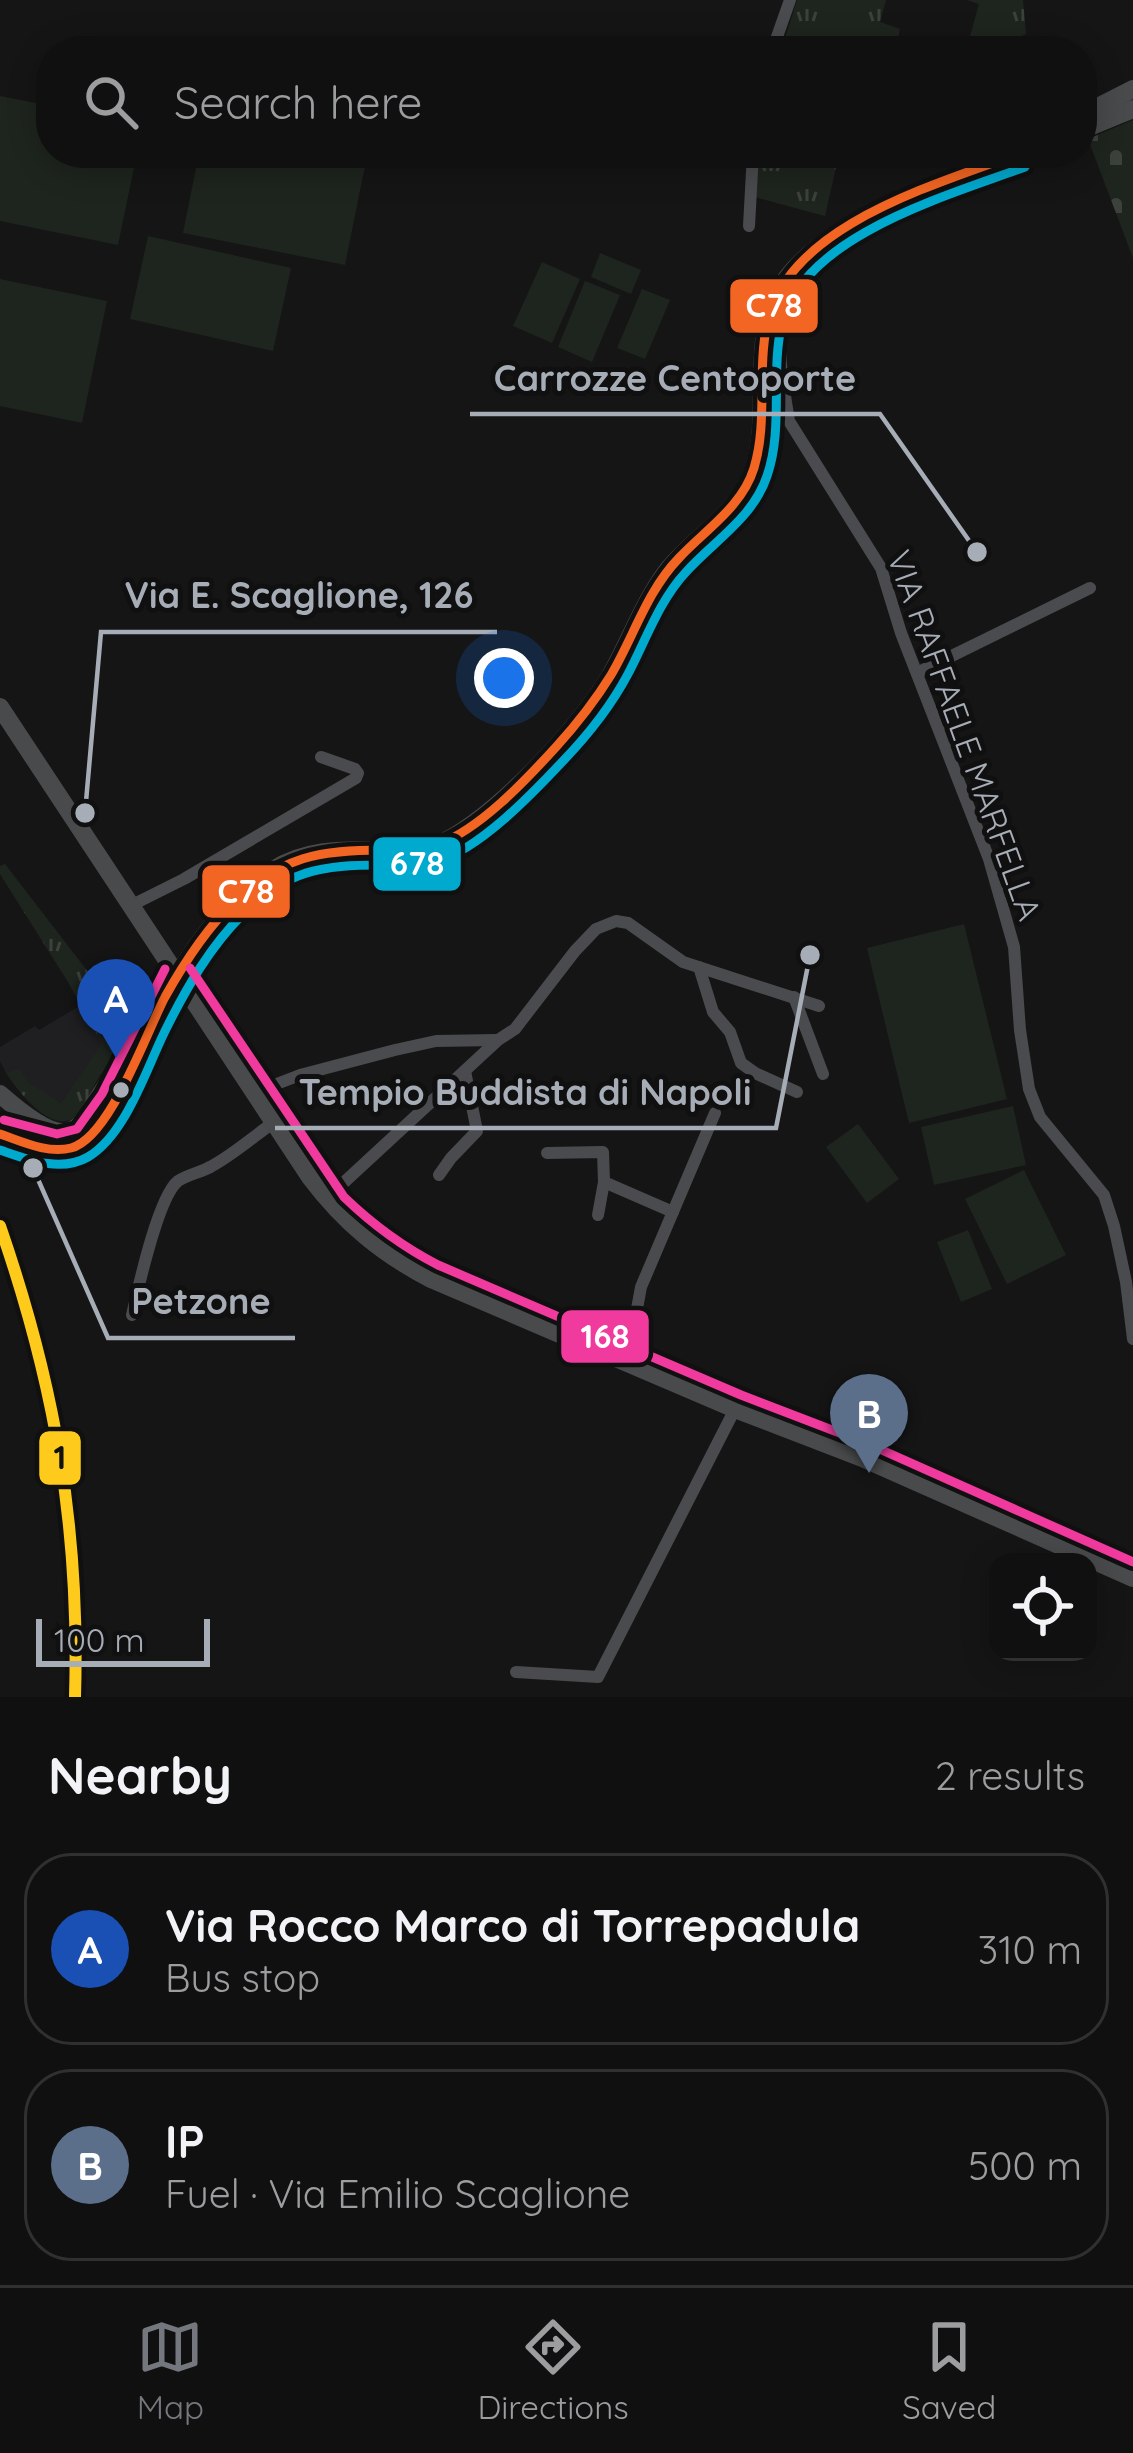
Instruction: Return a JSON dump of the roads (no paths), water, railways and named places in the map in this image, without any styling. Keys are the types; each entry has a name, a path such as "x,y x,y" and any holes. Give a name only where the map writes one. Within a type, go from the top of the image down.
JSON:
{"main road":[{"path":"1097,109 1129,95"},
{"path":"1097,119 1129,95"},
{"path":"0,1134 54,1149 76,1147 99,1124 134,1067 178,976 224,912 274,869 333,851 435,846 491,808 543,762 608,679 664,574 741,496 754,471 765,334 781,286 815,247 844,227 982,168"},
{"path":"0,706 326,1199 365,1238 431,1279 854,1454 1133,1578"},
{"path":"0,1094 33,1122 67,1132 81,1126 122,1064 139,1050"}],"street":[{"path":"777,36 790,0"},
{"path":"749,226 752,168"},
{"name":"VIA RAFFAELE MARFELLA","path":"781,286 778,326 789,422 881,568 901,633 989,859 1014,947 1028,1088 1040,1117 1103,1195 1126,1282 1133,1339"},
{"path":"917,673 1090,588"},
{"path":"132,904 184,879 356,778 355,770 321,757"},
{"path":"326,1199 515,1029 575,951 607,922 628,923 683,962 819,1006"},
{"path":"699,967 713,1012 730,1032 741,1063 797,1092"},
{"path":"794,997 823,1074"},
{"path":"257,1096 300,1075 395,1050 436,1041 498,1040"},
{"path":"439,1175 477,1131 465,1071"},
{"path":"627,1363 641,1287 715,1113"},
{"path":"132,1315 147,1250 170,1191 179,1180 220,1162 274,1122"},
{"path":"547,1153 603,1152 598,1215"},
{"path":"604,1182 673,1212"},
{"path":"516,1672 598,1677 735,1408"}],"place":[{"name":"Carrozze Centoporte","path":"977,552"},
{"name":"Via E. Scaglione, 126","path":"85,813"},
{"name":"Tempio Buddista di Napoli","path":"810,955"},
{"name":"Via Rocco Marco di Torrepadula","path":"116,1058"},
{"name":"Petzone","path":"33,1168"},
{"name":"IP","path":"869,1473"}]}
